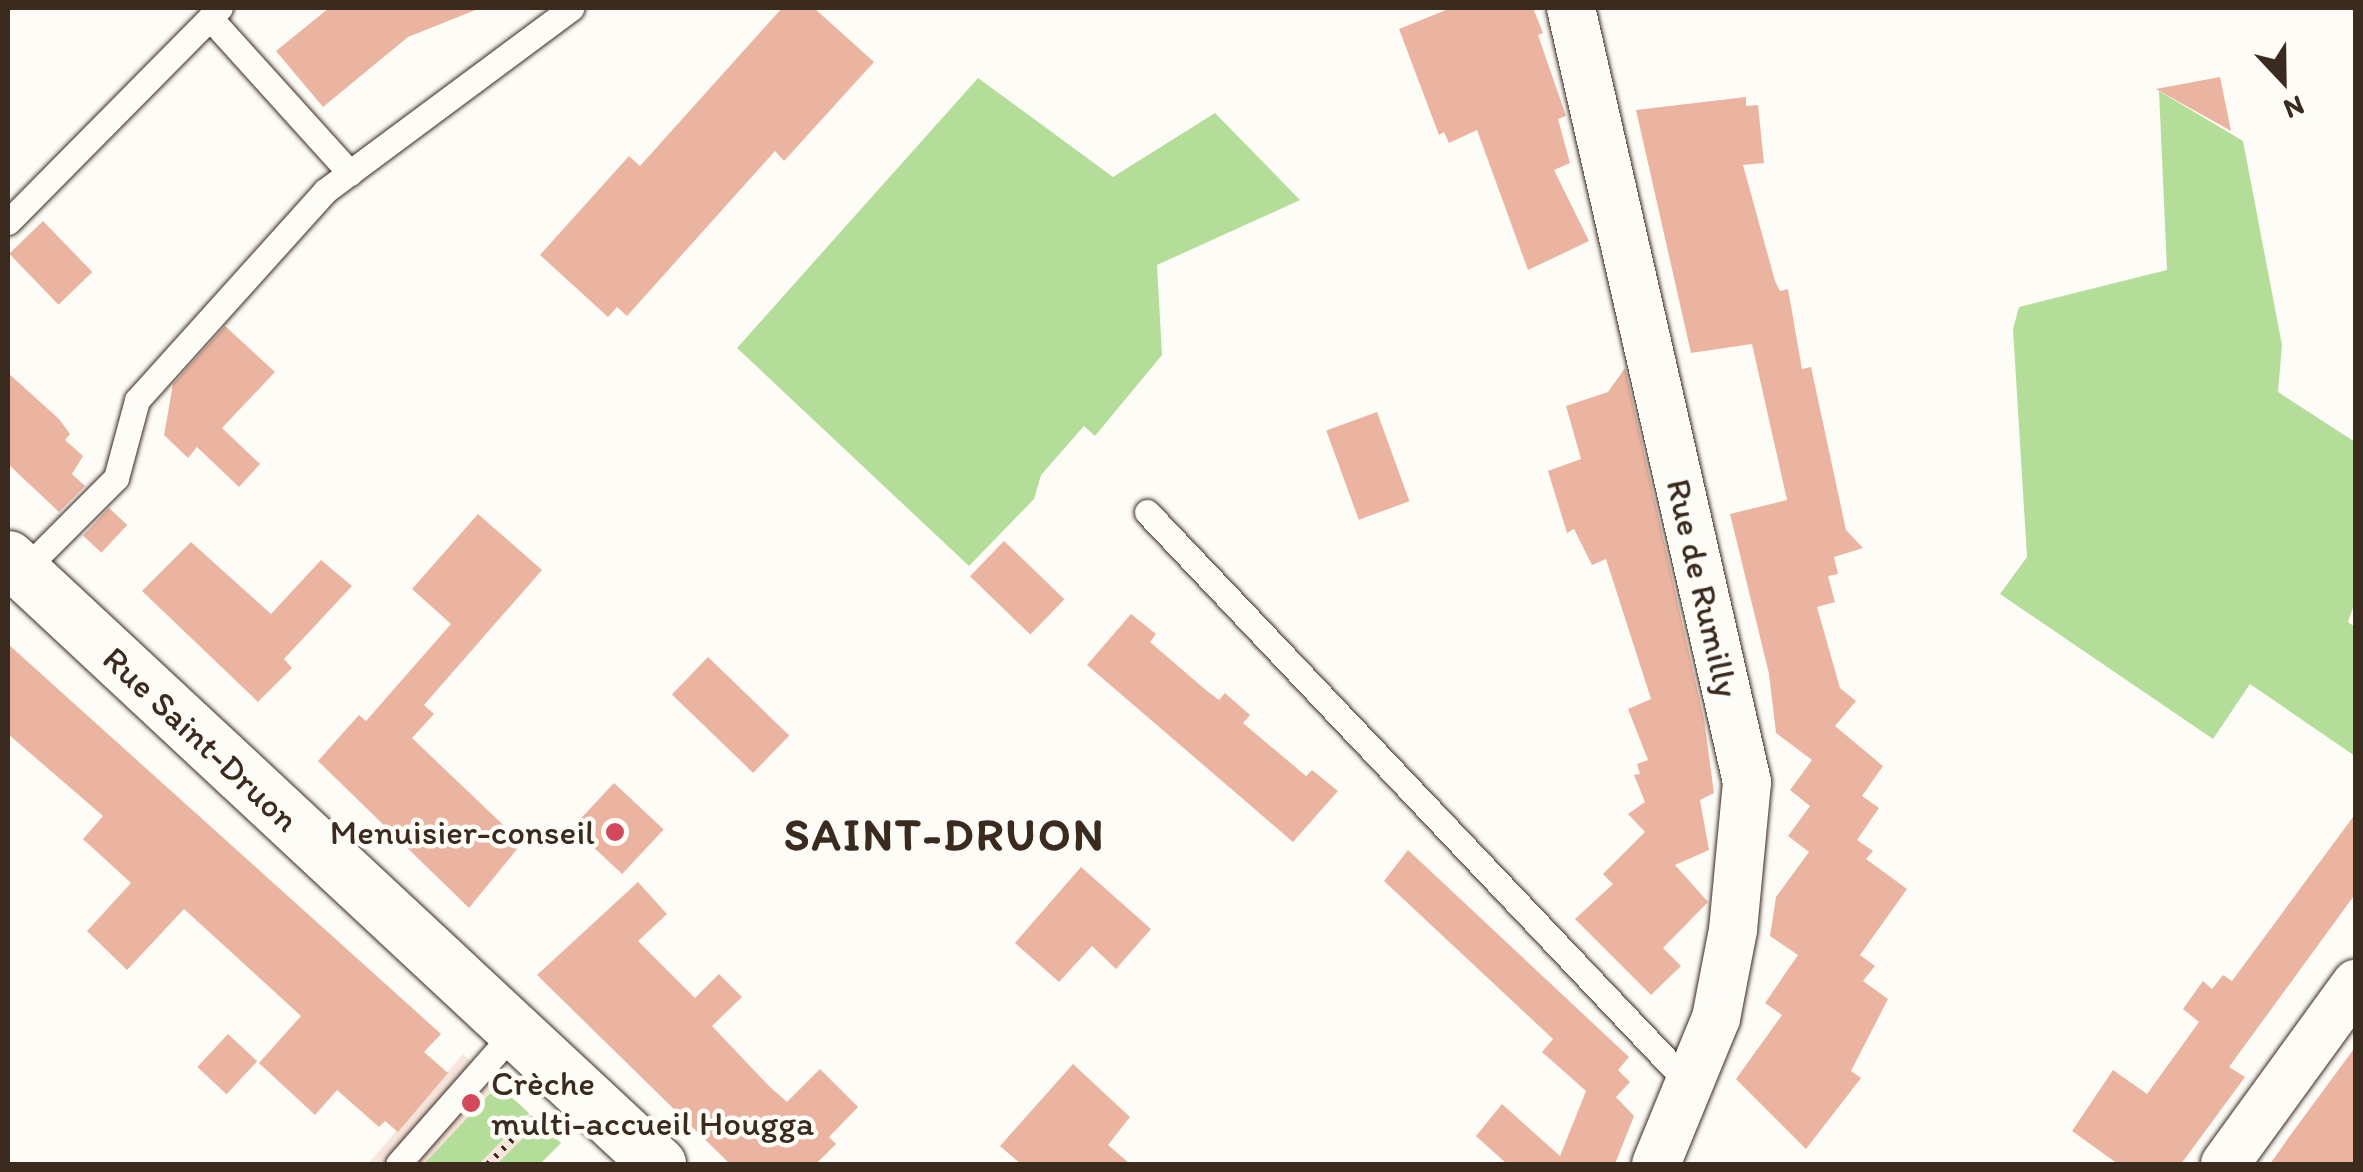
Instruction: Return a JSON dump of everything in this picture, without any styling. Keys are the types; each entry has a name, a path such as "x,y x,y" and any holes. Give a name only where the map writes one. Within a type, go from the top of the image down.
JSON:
{"street":[{"name":"Rue de Rumilly","path":"1571,8 1747,782 1732,930 1716,1018 1656,1164"},
{"name":"Rue Saint-Druon","path":"15,565 658,1164"},
{"path":"2225,1164 2356,984"}],"lane":[{"path":"15,565 116,478 137,400 325,191 571,8"},
{"path":"8,222 215,13 350,173"},
{"path":"1147,512 1689,1084"},
{"path":"398,1164 516,1030"}],"path":[{"path":"488,1164 544,1108 554,1117 581,1092"}],"shaded area":[{"name":"Crèche multi-accueil Hougga","path":"463,1054 561,1143 540,1164 368,1164"}],"green space":[{"path":"978,78 1113,177 1215,113 1300,200 1157,265 1162,355 1095,436 1084,426 1041,475 1034,499 969,566 737,348"},
{"path":"2159,91 2243,141 2282,345 2278,392 2355,442 2356,599 2348,622 2355,627 2355,756 2250,684 2213,739 2000,594 2027,557 2013,329 2019,307 2167,270"},
{"path":"498,1085 529,1113 479,1164 424,1164"},
{"path":"539,1122 561,1143 540,1164 497,1164"}],"building":[{"path":"329,8 478,9 408,37 323,107 276,51"},
{"path":"782,8 814,8 874,62 784,161 775,151 627,316 617,307 608,317 540,255 629,156 640,166"},
{"path":"1451,8 1533,8 1543,33 1538,35 1566,116 1558,119 1570,163 1554,170 1589,241 1528,270 1477,130 1449,143 1444,132 1439,135 1399,29"},
{"path":"2220,77 2231,131 2156,89"},
{"path":"1746,97 1746,106 1758,105 1764,163 1743,165 1775,281 1780,291 1788,289 1802,369 1811,367 1846,530 1863,548 1834,557 1838,574 1828,576 1835,602 1817,607 1840,688 1856,701 1835,726 1883,766 1862,796 1879,808 1857,840 1873,851 1866,859 1907,889 1860,955 1875,966 1863,981 1888,999 1851,1071 1861,1078 1806,1149 1736,1079 1782,1015 1765,1003 1798,955 1770,936 1776,897 1809,852 1788,836 1810,806 1790,790 1812,760 1776,733 1769,674 1730,514 1787,500 1752,344 1691,353 1636,110"},
{"path":"43,221 92,272 59,305 9,254"},
{"path":"225,326 275,372 222,428 260,464 239,487 197,447 188,458 164,435 173,384"},
{"path":"1625,368 1704,719 1714,793 1700,800 1709,850 1675,865 1708,902 1663,948 1681,966 1651,995 1575,919 1613,884 1603,874 1645,832 1628,814 1645,802 1634,775 1640,774 1637,764 1648,760 1628,709 1651,699 1606,559 1592,565 1574,529 1567,533 1548,471 1581,459 1566,406 1608,392"},
{"path":"8,373 59,419 70,434 65,440 83,456 72,474 85,486 59,512 8,464"},
{"path":"1377,412 1409,501 1359,520 1326,430"},
{"path":"109,508 127,525 101,553 83,536"},
{"path":"478,514 542,570 424,705 434,714 412,738 522,843 469,908 318,761 359,715 366,721 451,624 412,589"},
{"path":"1004,541 1064,599 1030,635 970,576"},
{"path":"191,542 271,614 321,560 352,586 284,659 292,668 258,702 142,591"},
{"path":"1131,614 1156,634 1150,642 1207,691 1219,700 1225,693 1250,715 1243,723 1306,776 1312,770 1338,791 1293,842 1087,665"},
{"path":"8,644 441,1034 424,1052 448,1073 398,1132 385,1121 379,1127 337,1090 315,1115 259,1063 301,1016 184,909 127,970 87,931 131,883 83,839 103,816 8,734"},
{"path":"708,657 789,735 753,773 672,694"},
{"path":"614,783 664,829 622,874 572,828"},
{"path":"2356,813 2356,893 2229,1067 2245,1077 2181,1164 2118,1164 2072,1131 2113,1070 2147,1094 2199,1022 2183,1009 2203,981 2212,989 2223,975 2232,981"},
{"path":"1408,850 1629,1057 1618,1070 1630,1082 1616,1097 1634,1116 1615,1164 1507,1164 1476,1136 1502,1104 1560,1156 1586,1091 1542,1052 1553,1039 1384,881"},
{"path":"1081,867 1151,929 1116,969 1092,946 1059,982 1015,943"},
{"path":"638,882 667,914 638,941 695,998 719,974 742,997 712,1026 770,1087 787,1102 820,1069 858,1107 829,1137 836,1144 816,1164 730,1164 537,975"},
{"path":"228,1034 257,1061 227,1094 197,1067"},
{"path":"2356,1046 2356,1164 2270,1164 2289,1137"},
{"path":"1073,1064 1130,1117 1108,1145 1130,1164 1021,1164 1000,1146"}],"place":[{"name":"Menuisier-conseil","path":"615,832"},
{"name":"Crèche multi-accueil Hougga","path":"471,1103"}],"district":[{"name":"SAINT-DRUON","path":"945,835"}]}
